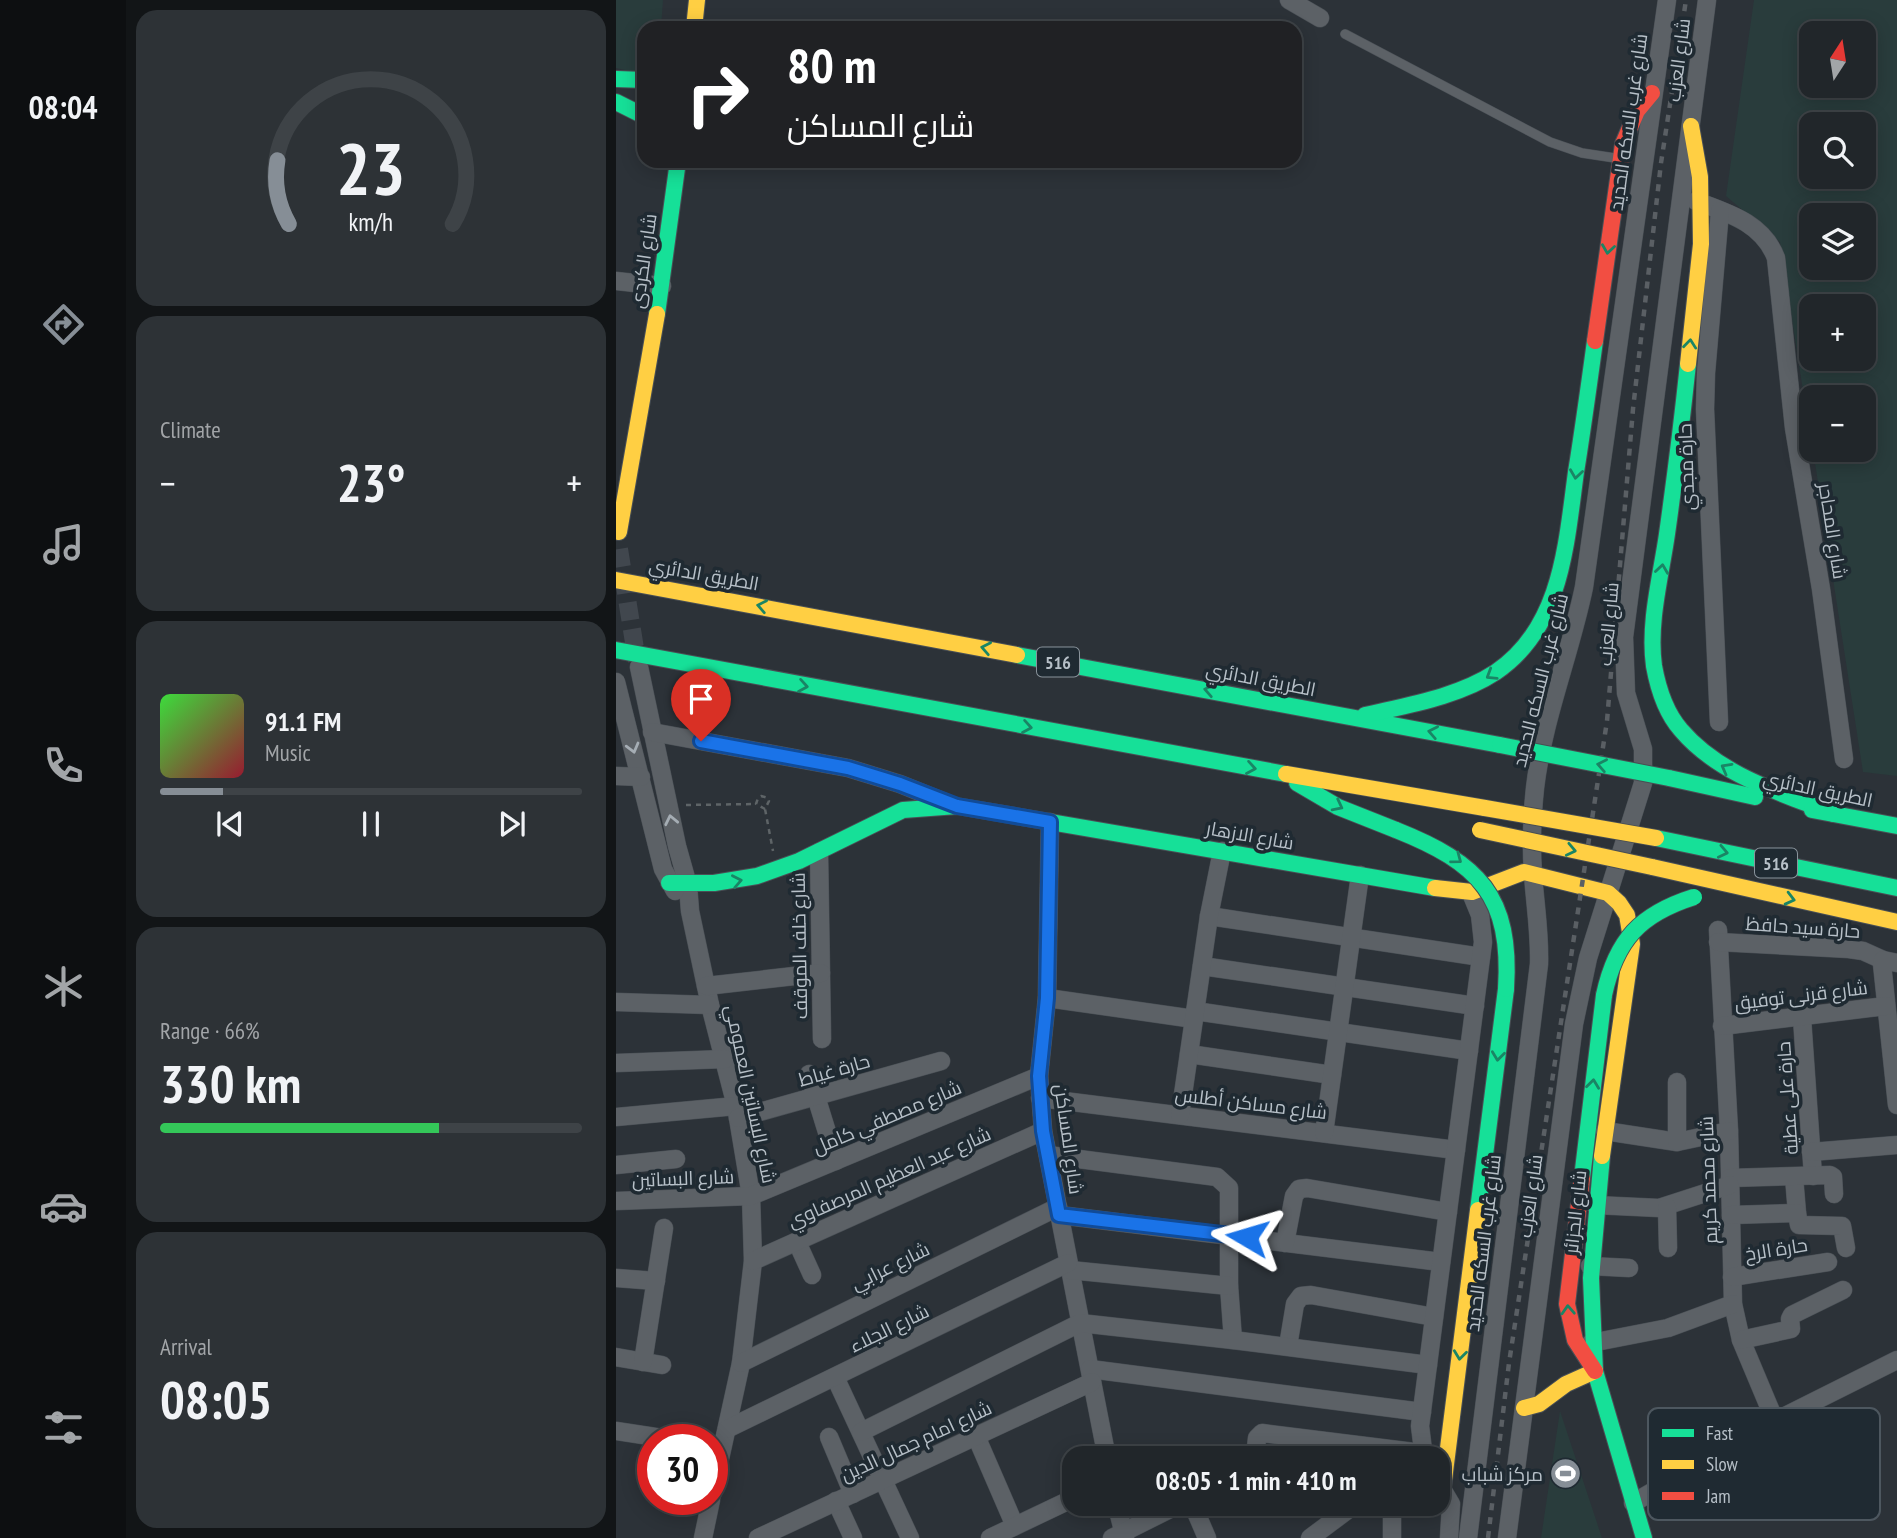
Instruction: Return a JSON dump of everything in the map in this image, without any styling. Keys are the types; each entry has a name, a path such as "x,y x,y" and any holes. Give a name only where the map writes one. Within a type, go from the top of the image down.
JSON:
{"main road":[{"path":"694,21 696,0"},
{"path":"616,79 637,80"},
{"path":"1355,717 1444,696 1482,681 1516,657 1534,636 1548,613 1564,561 1622,144 1630,121 1653,93"},
{"path":"616,102 637,112"},
{"path":"1691,125 1701,203 1701,244 1675,480 1654,622 1654,667 1668,710 1694,746 1712,761 1731,772 1834,814"},
{"name":"شارع الكردى","path":"618,538 662,286 677,168"},
{"name":"الطريق الدائري","path":"616,580 1355,717 1669,778 1897,826"},
{"name":"516","path":"616,650 1284,774 1656,838 1897,888"},
{"path":"1284,774 1338,807 1450,853 1479,879 1499,912 1508,950 1509,969 1448,1446"},
{"path":"1433,798 1467,824 1897,922"},
{"name":"شارع الازهار","path":"669,883 688,885 732,882 776,870 903,811 921,807 957,806 1471,893"},
{"path":"1471,893 1490,889 1510,875 1533,873 1608,893"},
{"path":"1524,1408 1539,1404 1575,1378 1595,1371 1576,1344 1569,1325 1567,1304 1607,978 1617,953 1632,931 1660,909 1694,897 1750,889"},
{"name":"شارع الجزائر","path":"1608,893 1628,915 1632,934 1595,1205 1590,1266 1591,1343 1595,1371 1644,1538"}],"street":[{"path":"1289,0 1320,18"},
{"name":"شارع غرب السكه الحديد","path":"1468,1538 1539,964 1539,919 1533,873 1535,789 1550,706 1584,587 1667,0"},
{"name":"شارع العزب","path":"1507,1538 1574,1024 1588,958 1640,795 1644,772 1643,748 1626,693 1625,637 1707,0"},
{"name":"شارع المحاجر","path":"1683,195 1741,219 1760,232 1770,244 1776,258 1794,428 1819,576 1844,759"},
{"name":"حارة مجدي","path":"1719,722 1705,409 1720,211"},
{"path":"616,281 662,286"},
{"name":"شارع البساتين العمومي","path":"639,667 688,885 690,911 710,1005 726,1059 751,1196 752,1261 741,1363 728,1424"},
{"name":"شارع البساتين العمومي","path":"616,682 619,704 641,777 663,869 669,883 690,911"},
{"path":"619,704 646,706"},
{"name":"شارع الازهار","path":"652,733 848,768 957,806"},
{"path":"616,776 641,777"},
{"name":"شارع المساكن","path":"1050,822 1047,998 1039,1076 1040,1098 1043,1131 1105,1446"},
{"path":"1180,1115 1209,916 1222,851"},
{"name":"شارع خلف الموقف","path":"819,852 822,1039"},
{"path":"1324,1133 1349,937 1360,875"},
{"name":"شارع غرب السكه الحديد","path":"1422,1446 1420,1426 1481,957 1482,927 1471,893"},
{"path":"1209,916 1481,957"},
{"name":"حارة سيد حافظ","path":"1718,936 1863,951 1890,961"},
{"name":"شارع محمد كريم","path":"1718,936 1729,1131 1733,1304 1741,1340 1770,1408"},
{"path":"1890,961 1886,1006 1894,1043 1897,1104"},
{"path":"1202,966 1475,1006"},
{"path":"706,986 821,973"},
{"path":"1047,998 1337,1032 1469,1051"},
{"path":"616,1002 710,1005"},
{"name":"شارع قرنى توفيق","path":"1722,1026 1886,1006"},
{"name":"حارة على عطية","path":"1802,1018 1813,1176"},
{"path":"1189,1054 1332,1075"},
{"path":"616,1063 726,1059"},
{"name":"حارة غياط","path":"616,1116 737,1112 816,1097 941,1062"},
{"path":"809,1074 836,1161"},
{"name":"شارع مصطفي كامل","path":"751,1196 1039,1076"},
{"path":"1677,1082 1677,1142"},
{"name":"شارع مساكن أطلس","path":"1040,1098 1456,1150"},
{"name":"شارع عبد العظيم المرصفاوي","path":"752,1261 1043,1131"},
{"path":"1605,1131 1677,1142 1729,1131"},
{"path":"1811,1152 1897,1145"},
{"path":"1048,1155 1217,1177 1229,1188 1228,1286 1233,1340"},
{"path":"616,1165 676,1159"},
{"path":"1595,1205 1667,1207 1730,1182 1813,1176 1833,1176 1834,1194"},
{"path":"1794,1177 1800,1225 1842,1226 1846,1248"},
{"path":"1285,1243 1294,1196 1299,1189 1307,1188 1448,1212"},
{"name":"شارع البساتين","path":"616,1201 751,1196"},
{"path":"1667,1207 1668,1248"},
{"path":"1059,1211 1441,1262"},
{"name":"شارع عرابي","path":"741,1363 1059,1211"},
{"path":"1731,1214 1797,1213"},
{"path":"643,1362 664,1228"},
{"path":"797,1241 812,1275"},
{"name":"حارة الرخ","path":"1732,1277 1828,1262"},
{"path":"1069,1266 1228,1286"},
{"name":"شارع الجلاء","path":"728,1429 1069,1266"},
{"path":"1590,1266 1629,1268"},
{"path":"616,1278 656,1281"},
{"path":"1741,1340 1791,1329 1792,1315 1843,1290"},
{"path":"1288,1346 1295,1304 1301,1296 1311,1295 1434,1317"},
{"path":"1591,1343 1668,1328 1733,1304"},
{"path":"861,1432 1080,1323 1428,1365"},
{"path":"616,1357 662,1365"},
{"path":"1801,1408 1897,1360"},
{"path":"1091,1375 1422,1412"},
{"name":"شارع امام جمال الدين","path":"758,1538 976,1436 1091,1375"},
{"path":"835,1377 910,1538"},
{"path":"616,1431 637,1434"},
{"path":"1256,1446 1257,1438 1262,1433 1357,1446"},
{"path":"976,1436 1015,1526"},
{"path":"829,1437 853,1494"},
{"path":"1633,1503 1648,1494"},
{"path":"836,1502 853,1538"},
{"path":"990,1538 1062,1504"},
{"path":"1449,1538 1450,1509"},
{"name":"شارع البساتين العمومي","path":"703,1538 708,1515"},
{"path":"1118,1516 1120,1536 1158,1516"},
{"path":"1198,1516 1207,1538"},
{"path":"1311,1538 1340,1516"},
{"path":"1392,1516 1392,1538"}],"lane":[{"path":"1345,34 1550,142 1582,153 1621,158"}],"path":[{"path":"757,804 758,798 765,796 769,804 765,809"},
{"path":"668,805 757,804 765,809 776,870"}],"shaded area":[{"path":"616,0 663,0 662,21 637,21 637,72 616,68"},
{"path":"1754,0 1897,0 1897,776 1863,772 1815,462 1876,462 1876,385 1802,385 1800,371 1876,371 1876,294 1799,294 1799,365 1780,242 1726,196"},
{"name":"مركز شباب","path":"1560,1411 1602,1538 1541,1538"}],"tunnel":[{"path":"619,549 637,661"}],"railway":[{"path":"1488,1538 1509,1363 1607,721 1633,409 1661,163 1686,0"}],"traffic: fast":[{"path":"616,79 637,80"},
{"path":"616,102 637,112"},
{"path":"657,314 677,168"},
{"path":"1365,715 1432,699 1481,681 1518,653 1535,632 1548,608 1564,555 1595,341"},
{"path":"1688,364 1654,616 1654,666 1660,691 1681,730 1713,759 1752,781 1834,814"},
{"path":"616,650 1286,774"},
{"path":"1017,655 1500,745"},
{"path":"1500,745 1669,778"},
{"path":"1669,778 1755,797"},
{"path":"1297,783 1338,807 1396,830"},
{"path":"669,883 714,883 757,876 799,861 903,810 957,806 1435,888"},
{"path":"1812,810 1897,826"},
{"path":"1396,830 1449,856 1469,870 1484,887 1496,907 1503,930 1506,989"},
{"path":"1656,838 1897,888"},
{"path":"1604,995 1616,959 1633,932 1659,912 1694,897"},
{"path":"1478,1210 1506,989"},
{"path":"1582,1178 1604,995"},
{"path":"1602,1156 1591,1278 1595,1371 1644,1538"}],"traffic: slow":[{"path":"695,21 697,0"},
{"path":"1688,364 1701,244 1700,177 1691,126"},
{"path":"619,532 657,314"},
{"path":"616,580 1017,655"},
{"path":"1286,774 1485,808"},
{"path":"1485,808 1656,838"},
{"path":"1480,830 1652,867"},
{"path":"1652,867 1897,922"},
{"path":"1435,888 1472,892 1524,872 1608,893 1627,915 1632,944 1602,1156"},
{"path":"1448,1446 1478,1210"},
{"path":"1524,1408 1539,1404 1566,1384 1595,1371"}],"traffic: jam":[{"path":"1595,341 1623,144 1637,111 1652,93"},
{"path":"1582,1178 1567,1304 1575,1340 1595,1371"}],"place":[{"name":"مركز شباب","path":"1566,1474"}],"route":[{"path":"701,741 848,768 957,806 1050,822 1047,998 1039,1076 1043,1131 1059,1215 1247,1237"}]}
